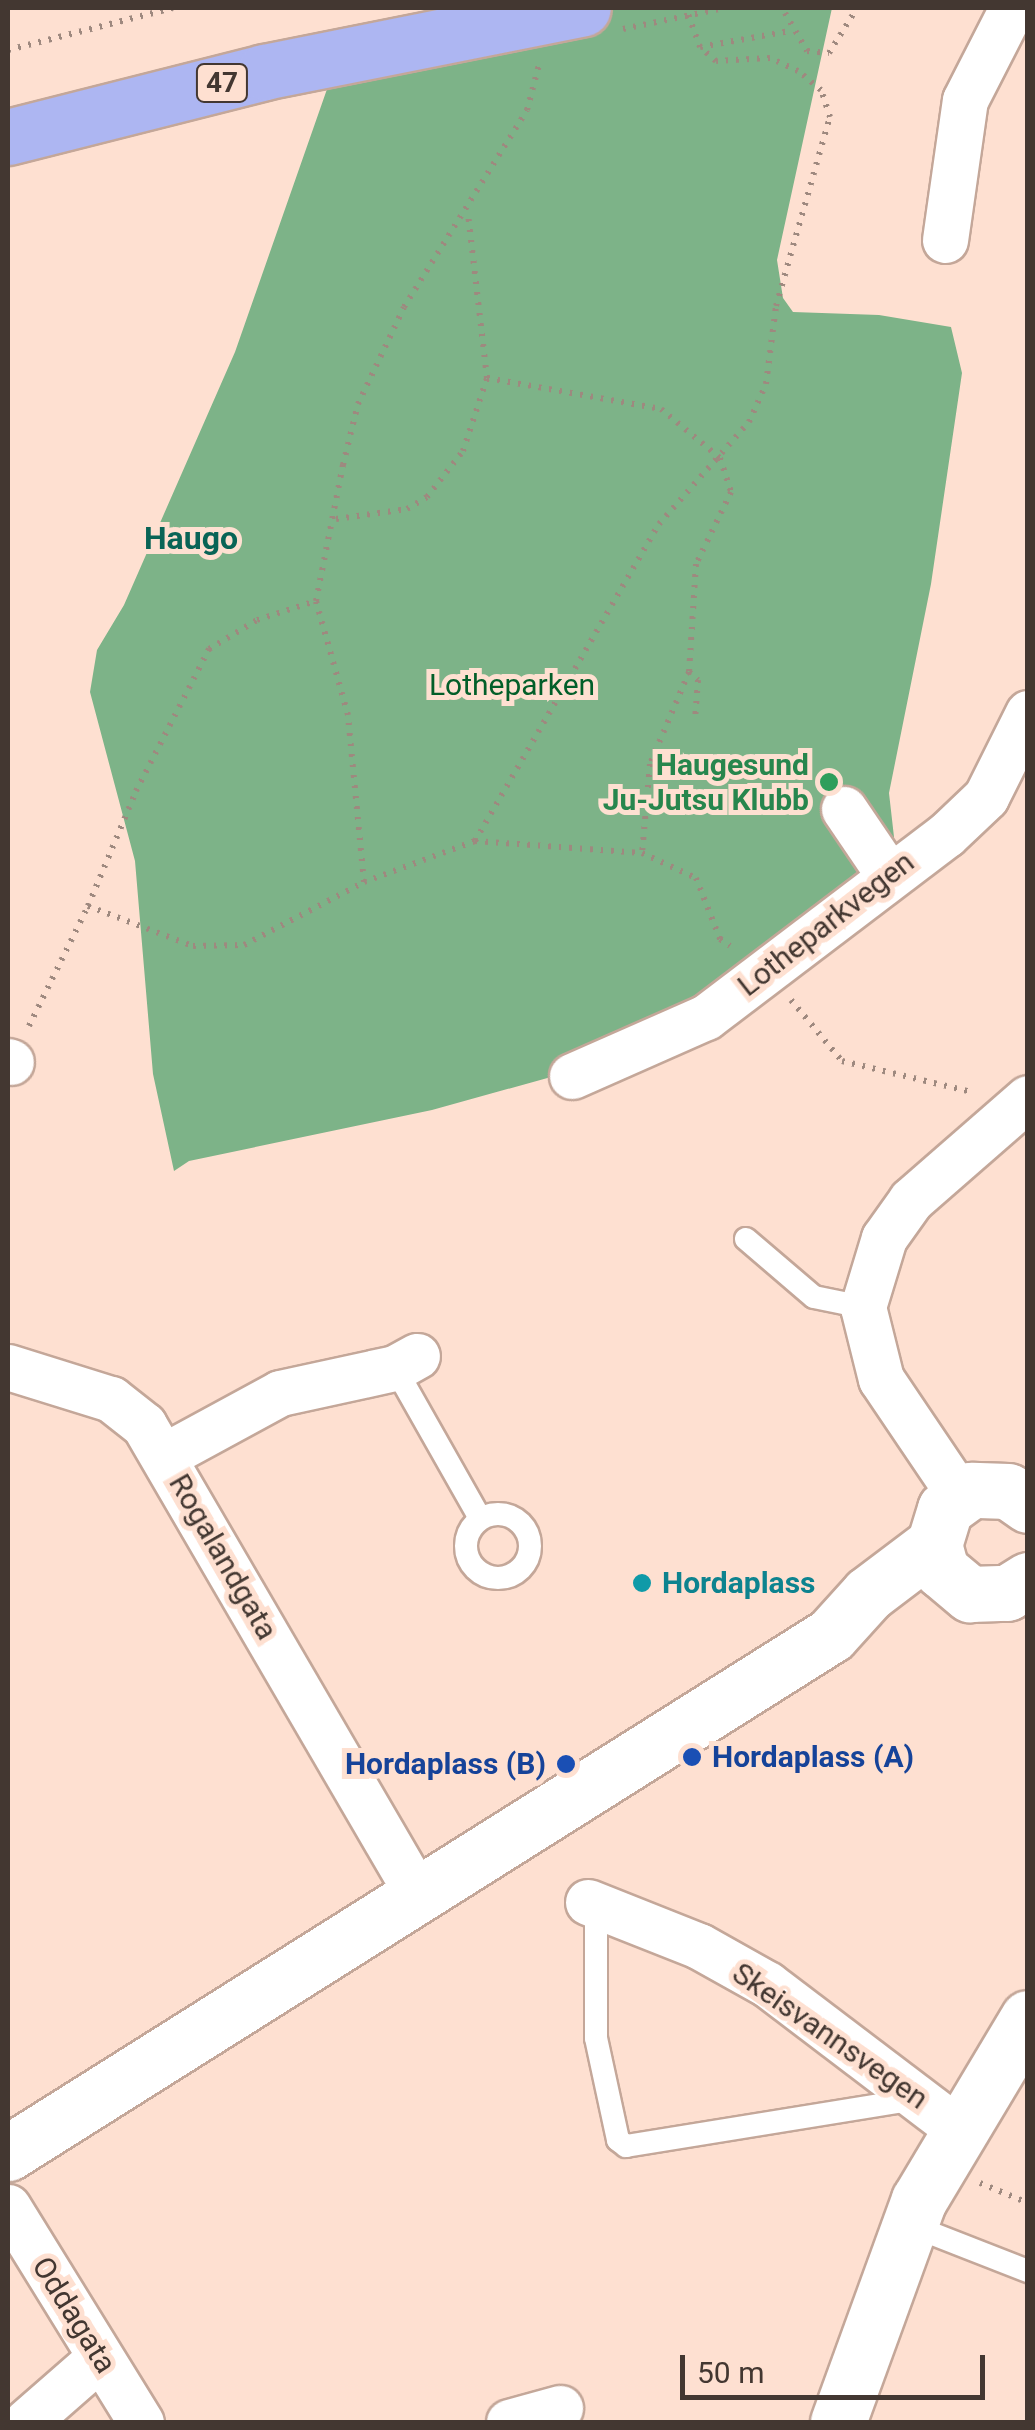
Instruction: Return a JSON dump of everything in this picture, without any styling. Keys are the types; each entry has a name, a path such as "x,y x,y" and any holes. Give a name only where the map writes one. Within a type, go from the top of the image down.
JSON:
{"main road":[{"name":"47","path":"8,102 274,32 402,8"},
{"name":"47","path":"8,137 264,72 583,8"}],"street":[{"path":"945,240 966,100 1012,8"},
{"name":"Lotheparkvegen","path":"572,1076 706,1017 888,874 946,835 986,797 1028,713"},
{"path":"844,809 888,874"},
{"path":"1024,1593 989,1597 944,1564 936,1525 1006,1495 881,1379 863,1308 884,1238 912,1200 1028,1098"},
{"name":"Rogalandgata","path":"406,1362 280,1393 164,1456 419,1898"},
{"path":"8,1367 111,1399 144,1424 164,1456"},
{"path":"8,2153 419,1898 830,1635 868,1594 944,1564"},
{"name":"Skeisvannsvegen","path":"592,1904 700,1946 767,1984 939,2114"},
{"name":"Skeisvannsvegen","path":"838,2422 908,2224 939,2114 1028,2018"},
{"name":"Oddagata","path":"8,2208 141,2422"},
{"path":"26,2422 99,2358"},
{"path":"509,2422 560,2408"}],"lane":[{"path":"746,1239 814,1297 863,1308"},
{"path":"406,1362 480,1518"},
{"path":"592,1904 596,2038 618,2140 626,2146 939,2114"},
{"path":"908,2224 1028,2271"}],"path":[{"path":"8,50 172,8"},
{"path":"786,13 790,31 807,51 829,53 858,8"},
{"path":"475,841 659,524 749,422 766,384 776,306 830,117 821,90 798,71 770,58 716,62 700,46 688,14"},
{"path":"700,46 790,31"},
{"path":"364,882 348,715 316,601 358,404 404,307 468,214 527,110 543,47"},
{"path":"336,519 407,509 428,498 463,450 487,378 468,214"},
{"path":"487,378 661,409 720,458 731,492 696,564 689,672 650,764 642,853"},
{"path":"9,1061 88,906 136,791 209,649 257,620 316,601"},
{"path":"689,672 698,680 696,720"},
{"path":"88,906 193,946 244,945 364,882 475,841 642,853 696,878 720,940 766,971"},
{"path":"825,1040 842,1061 971,1092"}],"green space":[{"name":"Lotheparken","path":"543,8 832,8 777,260 783,298 793,312 879,315 951,327 962,373 931,584 889,793 894,837 882,872 858,905 569,1072 432,1110 189,1161 174,1171 153,1074 135,861 90,692 97,650 124,605 235,352 333,72"}],"place":[{"name":"Haugesund Ju-Jutsu Klubb","path":"829,782"},
{"name":"Hordaplass","path":"642,1583"},
{"name":"Hordaplass (A)","path":"692,1757"},
{"name":"Hordaplass (B)","path":"566,1764"}],"district":[{"name":"Haugo","path":"191,538"}]}
